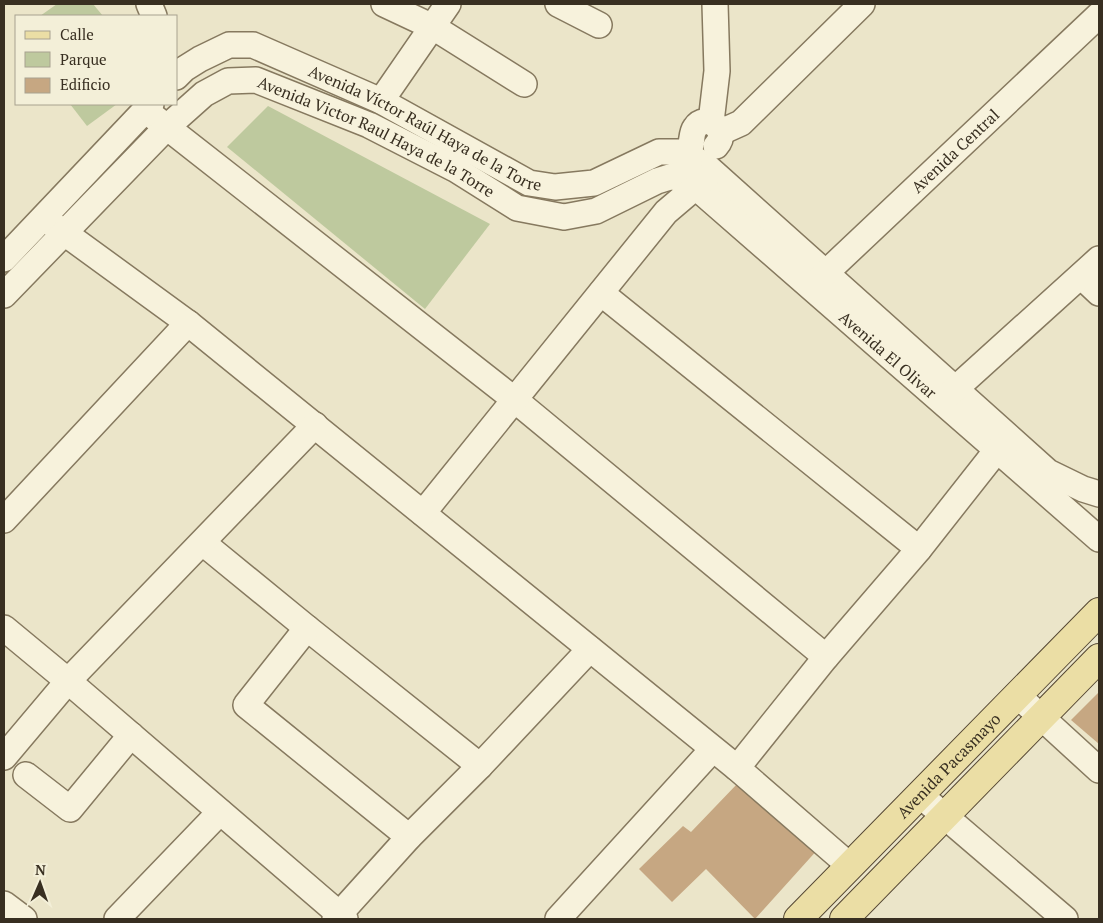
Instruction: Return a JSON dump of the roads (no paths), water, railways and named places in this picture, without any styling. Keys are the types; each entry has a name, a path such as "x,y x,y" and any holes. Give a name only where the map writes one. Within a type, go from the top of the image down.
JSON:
{"main road":[{"name":"Avenida Pacasmayo","path":"798,919 1099,612"},
{"path":"844,919 1099,658"}],"street":[{"path":"384,4 433,26 524,84"},
{"path":"381,101 448,4"},
{"path":"558,4 599,25"},
{"path":"423,514 666,212 702,151 717,71 715,4"},
{"path":"702,151 741,124 862,4"},
{"name":"Avenida Central","path":"818,280 1099,15"},
{"name":"Avenida Víctor Raúl Haya de la Torre","path":"179,67 228,45 252,45 381,101 529,183 555,187 594,183 659,152 702,151"},
{"name":"Avenida Victor Raul Haya de la Torre","path":"4,295 167,127 204,94 228,81 256,80 369,124 455,170 517,208 564,216 596,211 657,181 673,176"},
{"path":"4,259 148,107 167,127 515,400 826,657"},
{"name":"Avenida El Olivar","path":"673,176 702,151 818,280 948,396 997,450 1099,539"},
{"path":"44,218 188,323 315,425 712,750 737,768 850,866"},
{"path":"1099,259 948,396 1048,472 1083,490 1099,494"},
{"path":"1081,276 1099,293"},
{"path":"601,293 919,549"},
{"path":"4,520 188,323"},
{"path":"4,757 68,681 315,425"},
{"path":"737,768 826,657 919,549 997,450"},
{"path":"203,542 480,766"},
{"path":"4,628 131,735 340,918 409,836 480,766 590,649"},
{"path":"307,628 246,706 409,836"},
{"path":"1017,695 1099,770"},
{"path":"26,775 70,809 131,735"},
{"path":"558,919 712,750"},
{"path":"920,795 1065,919"},
{"path":"117,919 220,812"},
{"path":"4,904 24,919"}]}
